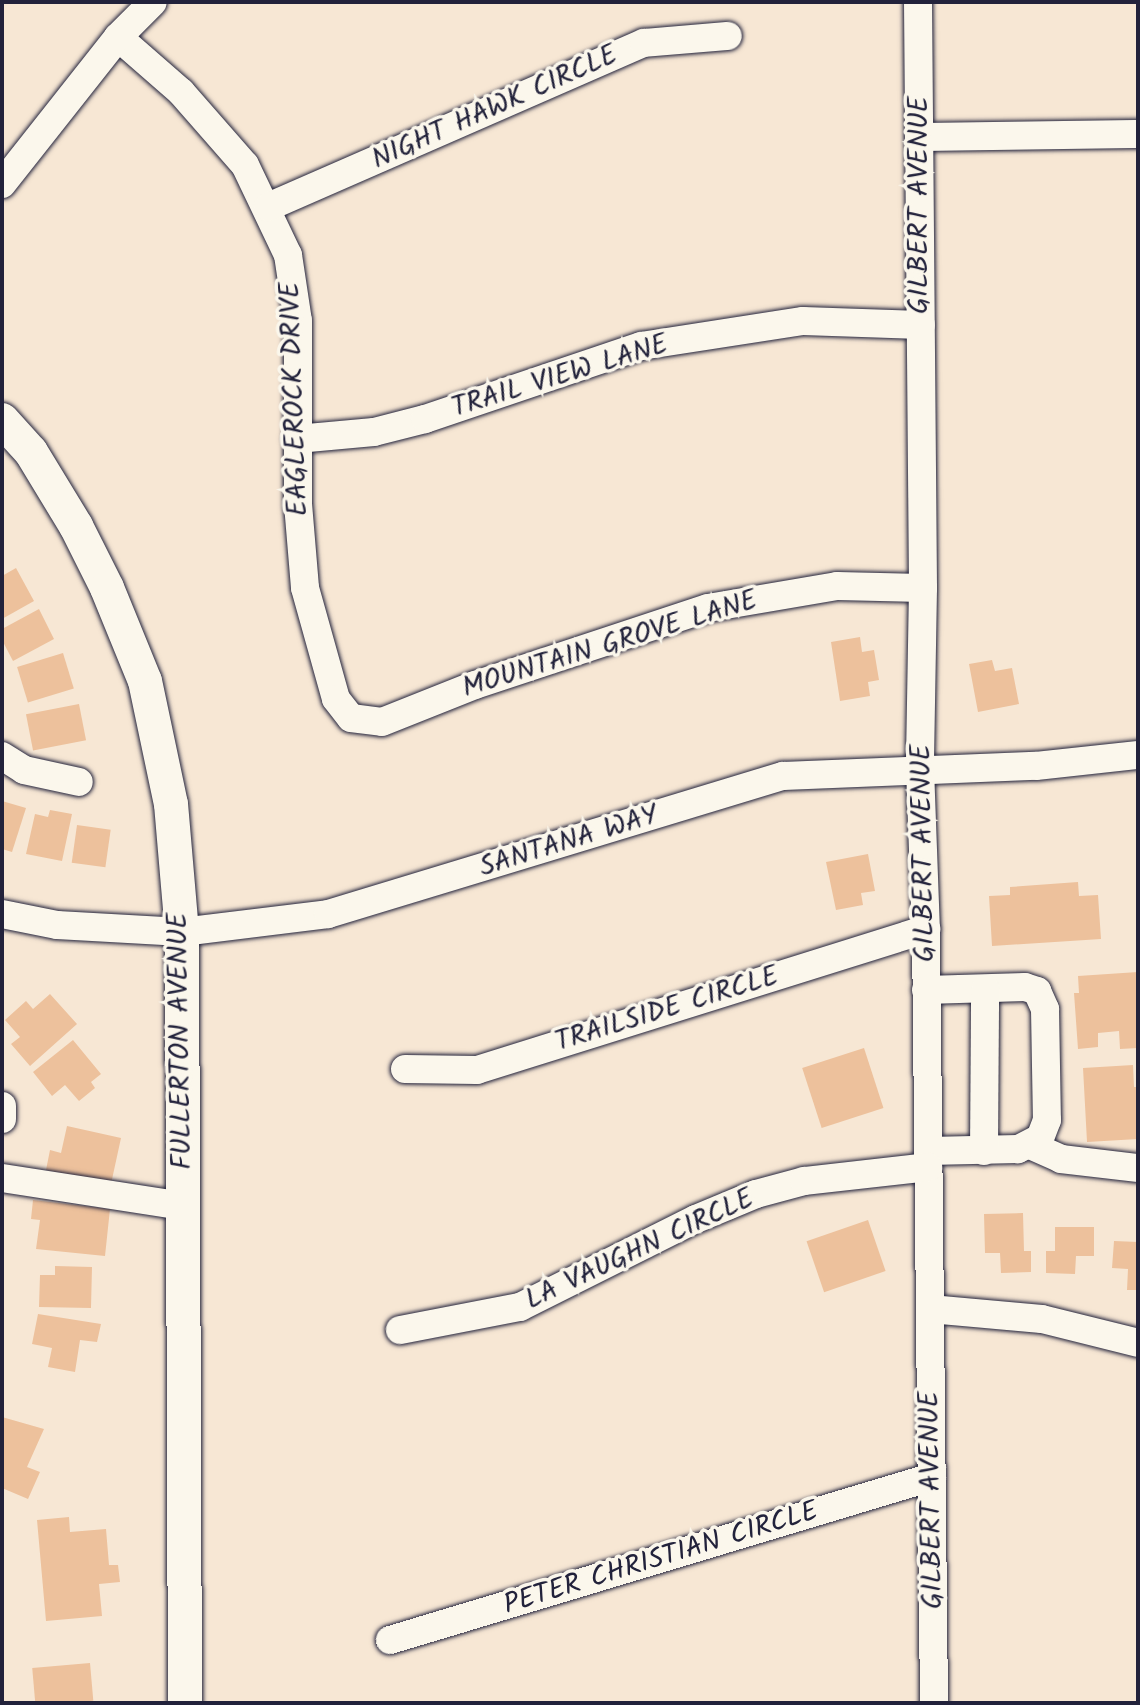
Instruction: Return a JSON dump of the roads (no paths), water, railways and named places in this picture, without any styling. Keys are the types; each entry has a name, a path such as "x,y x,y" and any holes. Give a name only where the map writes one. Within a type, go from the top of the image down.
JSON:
{"main road":[{"name":"FULLERTON AVENUE","path":"2,420 31,452 76,526 145,681 171,804 182,932 185,1703"}],"street":[{"path":"2,184 118,37 153,2"},
{"name":"GILBERT AVENUE","path":"918,2 923,588 920,768 926,929 934,1703"},
{"name":"NIGHT HAWK CIRCLE","path":"268,207 644,43 728,36"},
{"name":"EAGLEROCK DRIVE","path":"118,37 181,92 245,165 268,207 288,255 298,321 297,439 305,588 336,699 351,718"},
{"path":"919,137 1138,134"},
{"name":"TRAIL VIEW LANE","path":"297,439 374,432 425,419 641,346 803,321 921,325"},
{"name":"MOUNTAIN GROVE LANE","path":"351,718 382,722 475,685 708,608 837,586 923,588"},
{"name":"SANTANA WAY","path":"2,914 57,925 182,932 328,914 783,776 920,768 1036,766 1138,755"},
{"path":"2,756 24,770 79,782"},
{"name":"TRAILSIDE CIRCLE","path":"405,1069 477,1070 926,929"},
{"path":"926,990 1032,988 1044,1003 1047,1120 1040,1138 1030,1145"},
{"path":"984,1151 985,989"},
{"path":"1030,1145 1061,1159 1138,1168"},
{"name":"LA VAUGHN CIRCLE","path":"400,1330 520,1307 696,1219 756,1194 804,1181 1030,1145"},
{"path":"2,1178 183,1206"},
{"path":"930,1309 1042,1319 1138,1343"},
{"name":"PETER CHRISTIAN CIRCLE","path":"390,1640 932,1477"}]}
